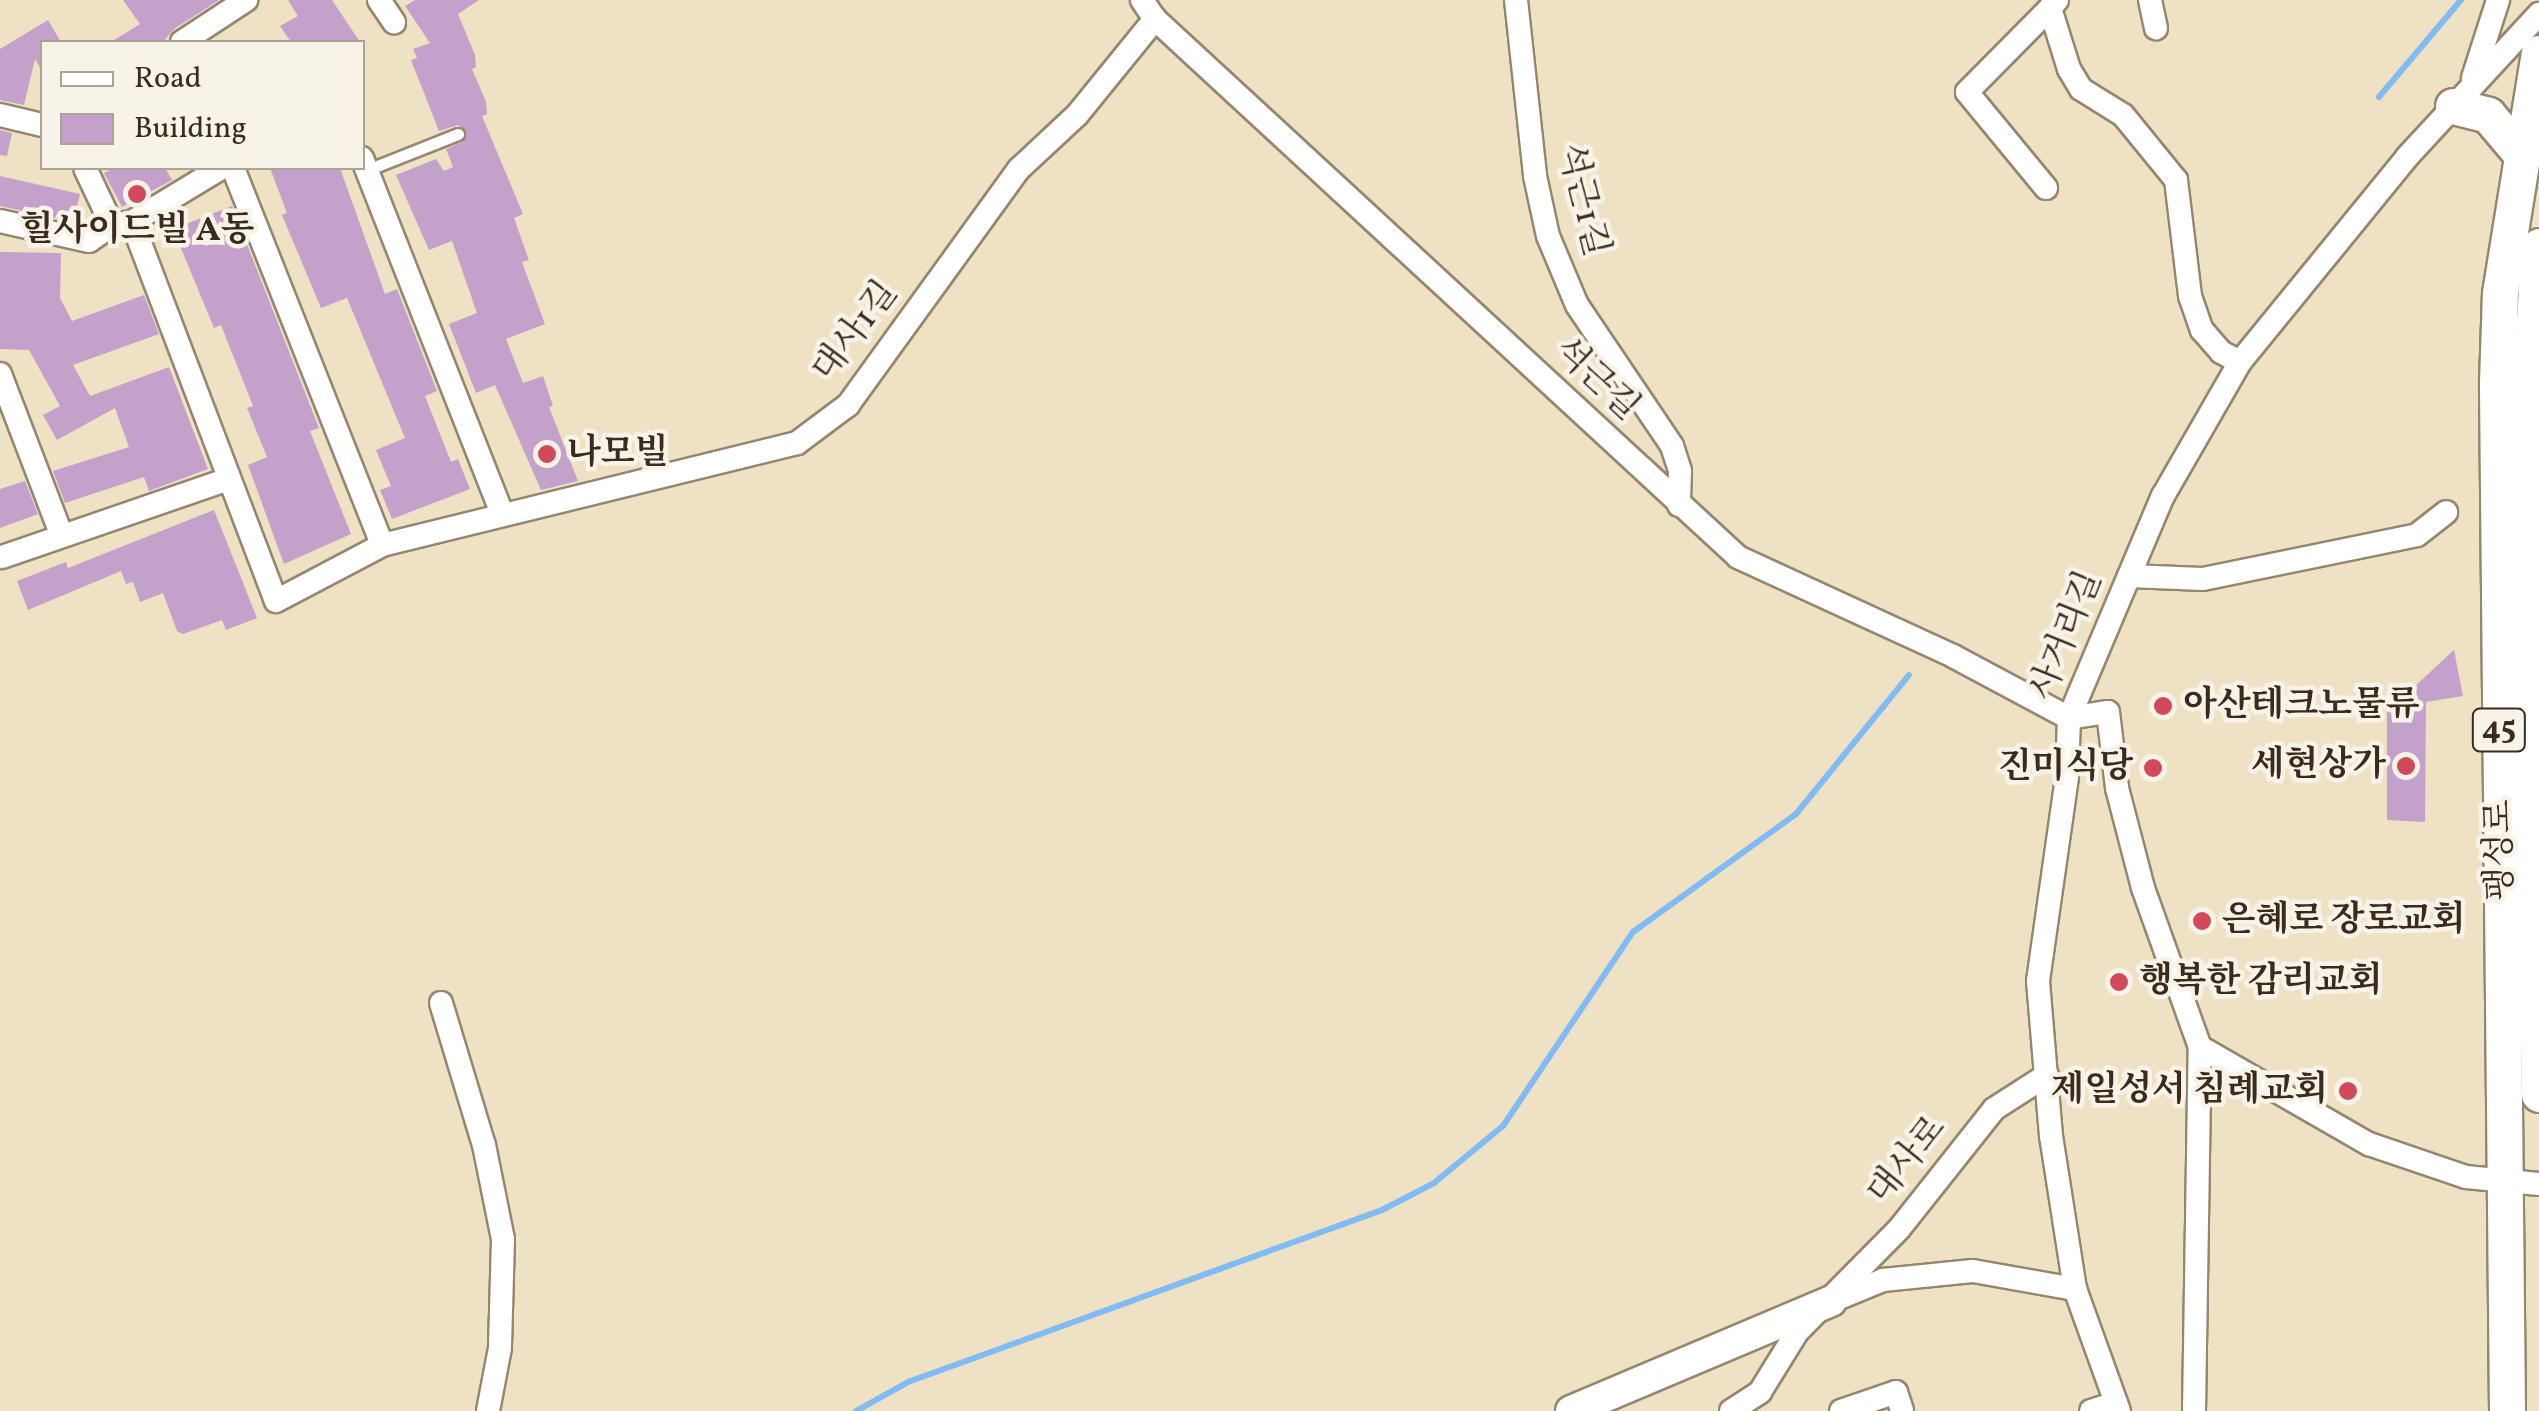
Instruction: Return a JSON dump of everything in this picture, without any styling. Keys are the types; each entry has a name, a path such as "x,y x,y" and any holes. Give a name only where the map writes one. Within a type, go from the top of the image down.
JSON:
{"main road":[{"name":"팽성로","path":"2508,1411 2522,1183 2496,382 2500,292 2539,53"},
{"path":"2462,94 2488,115 2521,154"},
{"name":"팽성로","path":"2539,246 2526,421 2539,1094"}],"street":[{"path":"185,40 246,0"},
{"path":"379,0 394,22"},
{"name":"석근1길","path":"1516,0 1535,176 1548,236 1577,305 1672,446 1680,470 1680,505"},
{"path":"2150,0 2156,28"},
{"path":"2462,94 2498,0"},
{"path":"2046,188 1966,92 2053,4"},
{"path":"2053,4 2069,69 2081,90 2124,114 2176,180 2190,296 2202,330 2221,352 2240,362"},
{"name":"석근길","path":"1148,10 1738,557 1954,656 2068,718"},
{"name":"대사1길","path":"86,170 122,224 276,601 382,545 797,443 848,405 1019,168 1077,115 1148,10"},
{"name":"사거리길","path":"2117,1407 2075,1289 2051,1136 2038,981 2062,814 2068,718 2162,496 2240,362 2462,94 2539,14"},
{"path":"0,115 40,125"},
{"path":"365,164 502,514"},
{"path":"0,220 88,241 217,170"},
{"path":"234,170 382,545"},
{"path":"0,374 62,536"},
{"path":"2,557 228,478"},
{"path":"2129,576 2203,579 2417,535 2446,512"},
{"path":"2068,718 2108,712 2118,788 2143,888 2200,1046 2194,1411"},
{"path":"442,1003 484,1145 503,1239 500,1348 488,1411"},
{"path":"2200,1046 2369,1144 2466,1177 2522,1183"},
{"name":"대사로","path":"1763,1401 1797,1332 1831,1301 1946,1175 1994,1109 2047,1076"},
{"path":"1572,1411 1884,1280 1973,1271 2075,1289"},
{"path":"1842,1411 1896,1392 1902,1411"},
{"path":"1732,1411 1763,1401"},
{"path":"2091,1411 2117,1407"}],"lane":[{"path":"365,164 458,134"}],"building":[{"path":"123,0 219,0 174,29 165,40 114,40 140,24"},
{"path":"288,0 332,0 359,40 290,40 280,26 298,16"},
{"path":"415,0 479,0 458,14 475,55 476,67 472,69 486,102 487,114 482,116 523,214 514,218 529,260 522,262 545,324 506,339 523,383 543,376 553,406 549,407 578,481 541,490 495,385 476,393 449,324 477,313 452,241 429,250 396,175 436,159 444,171 453,167 446,149 462,142 467,134 458,125 439,131 411,60 417,58 413,49 430,43 405,6"},
{"path":"48,20 60,40 40,40 40,68 35,59 24,105 0,100 0,49"},
{"path":"0,130 12,133 7,156 0,155"},
{"name":"힐사이드빌 A동","path":"166,170 172,180 122,207 104,173"},
{"path":"271,170 341,170 385,294 397,289 437,391 425,396 451,462 458,459 470,489 392,519 380,490 391,486 376,450 405,438 347,298 321,308 282,215 287,213"},
{"path":"0,176 80,194 73,222 0,206"},
{"path":"232,206 319,428 310,431 351,534 284,564 248,465 267,457 247,408 253,406 221,325 214,328 173,229"},
{"path":"0,252 61,253 60,298 72,321 144,295 159,334 73,365 90,396 169,367 208,469 149,491 144,477 65,503 53,471 129,447 115,408 57,440 43,415 60,406 29,350 0,349"},
{"path":"25,481 38,514 0,528 0,489"},
{"path":"214,510 257,618 226,630 222,620 183,634 177,631 163,593 140,602 133,582 126,584 121,571 28,610 17,581 66,562 68,568"},
{"name":"세현상가","path":"2454,650 2463,696 2426,702 2425,822 2387,820 2387,712"}],"waterway":[{"path":"2379,97 2461,0"},
{"path":"856,1411 908,1382 1382,1210 1434,1183 1503,1126 1633,932 1796,814 1909,675"}],"place":[{"name":"힐사이드빌 A동","path":"137,194"},
{"name":"나모빌","path":"547,454"},
{"name":"아산테크노물류","path":"2163,706"},
{"name":"세현상가","path":"2406,766"},
{"name":"진미식당","path":"2153,768"},
{"name":"은혜로 장로교회","path":"2202,921"},
{"name":"행복한 감리교회","path":"2119,982"},
{"name":"제일성서 침례교회","path":"2348,1091"}]}
